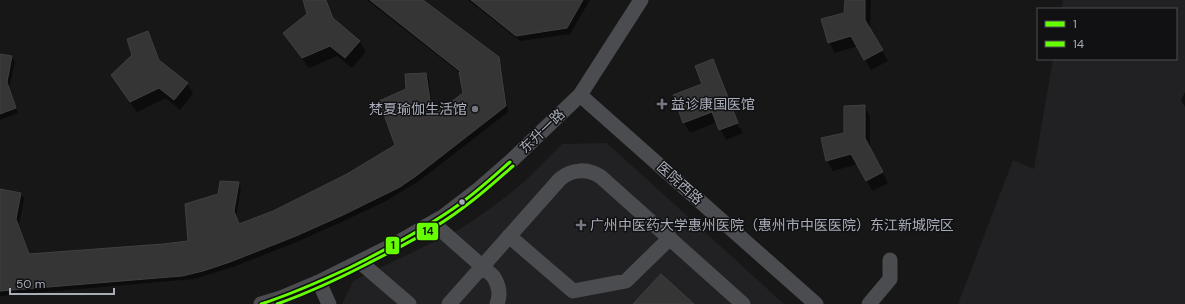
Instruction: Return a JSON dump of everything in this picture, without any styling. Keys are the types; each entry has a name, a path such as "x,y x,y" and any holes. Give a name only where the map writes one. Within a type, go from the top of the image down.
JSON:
{"street":[{"name":"东升一路","path":"261,304 287,296 319,282 403,240 433,223 455,208 488,182 580,95 641,0"},
{"name":"医院西路","path":"580,95 816,304"},
{"path":"449,304 560,179 569,173 585,171 595,173 601,177 743,304"},
{"path":"433,223 493,276 497,282 500,293 497,304"},
{"path":"509,236 573,291 626,281 670,238"},
{"path":"868,304 890,279 890,260"},
{"path":"360,262 409,304"},
{"path":"319,282 329,304"}],"shaded area":[{"path":"1063,0 1185,0 1185,304 958,304 1013,160 1034,169 1053,60 1177,60 1177,8 1061,8"},
{"name":"广州中医药大学惠州医院（惠州市中医医院）东江新城院区","path":"607,143 784,304 342,304 353,281 458,230 474,220 525,181 562,144"}],"building":[{"path":"303,0 326,0 333,18 360,41 345,58 330,46 302,58 283,33 307,14"},
{"path":"370,0 423,0 499,57 506,106 400,187 296,236 230,262 182,276 0,291 0,189 21,193 16,219 29,254 188,241 185,204 218,194 220,181 239,182 234,211 239,224 273,211 347,174 395,145 379,101 406,89 405,74 426,73 430,100 438,112 463,93 459,72 461,72"},
{"path":"471,0 583,0 567,28 516,36"},
{"path":"845,0 865,0 865,20 883,50 864,60 851,36 828,43 821,19 844,13"},
{"path":"148,31 159,60 188,83 174,100 159,88 130,102 111,75 132,55 127,39"},
{"path":"0,54 12,56 7,82 16,108 0,114"},
{"path":"713,59 738,123 719,130 712,112 683,123 673,95 702,84 695,66"},
{"path":"865,105 865,138 883,172 866,181 851,154 826,161 821,138 844,133 844,106"},
{"path":"661,274 694,304 633,304"}],"transit line":[{"name":"1","path":"261,304 295,292 351,267 408,237 448,212 486,183 510,162"},
{"name":"14","path":"277,304 345,275 429,231 471,202 513,166"}],"place":[{"name":"益诊康国医馆","path":"662,104"},
{"name":"梵夏瑜伽生活馆","path":"475,109"},
{"name":"广州中医药大学惠州医院（惠州市中医医院）东江新城院区","path":"581,225"}]}
